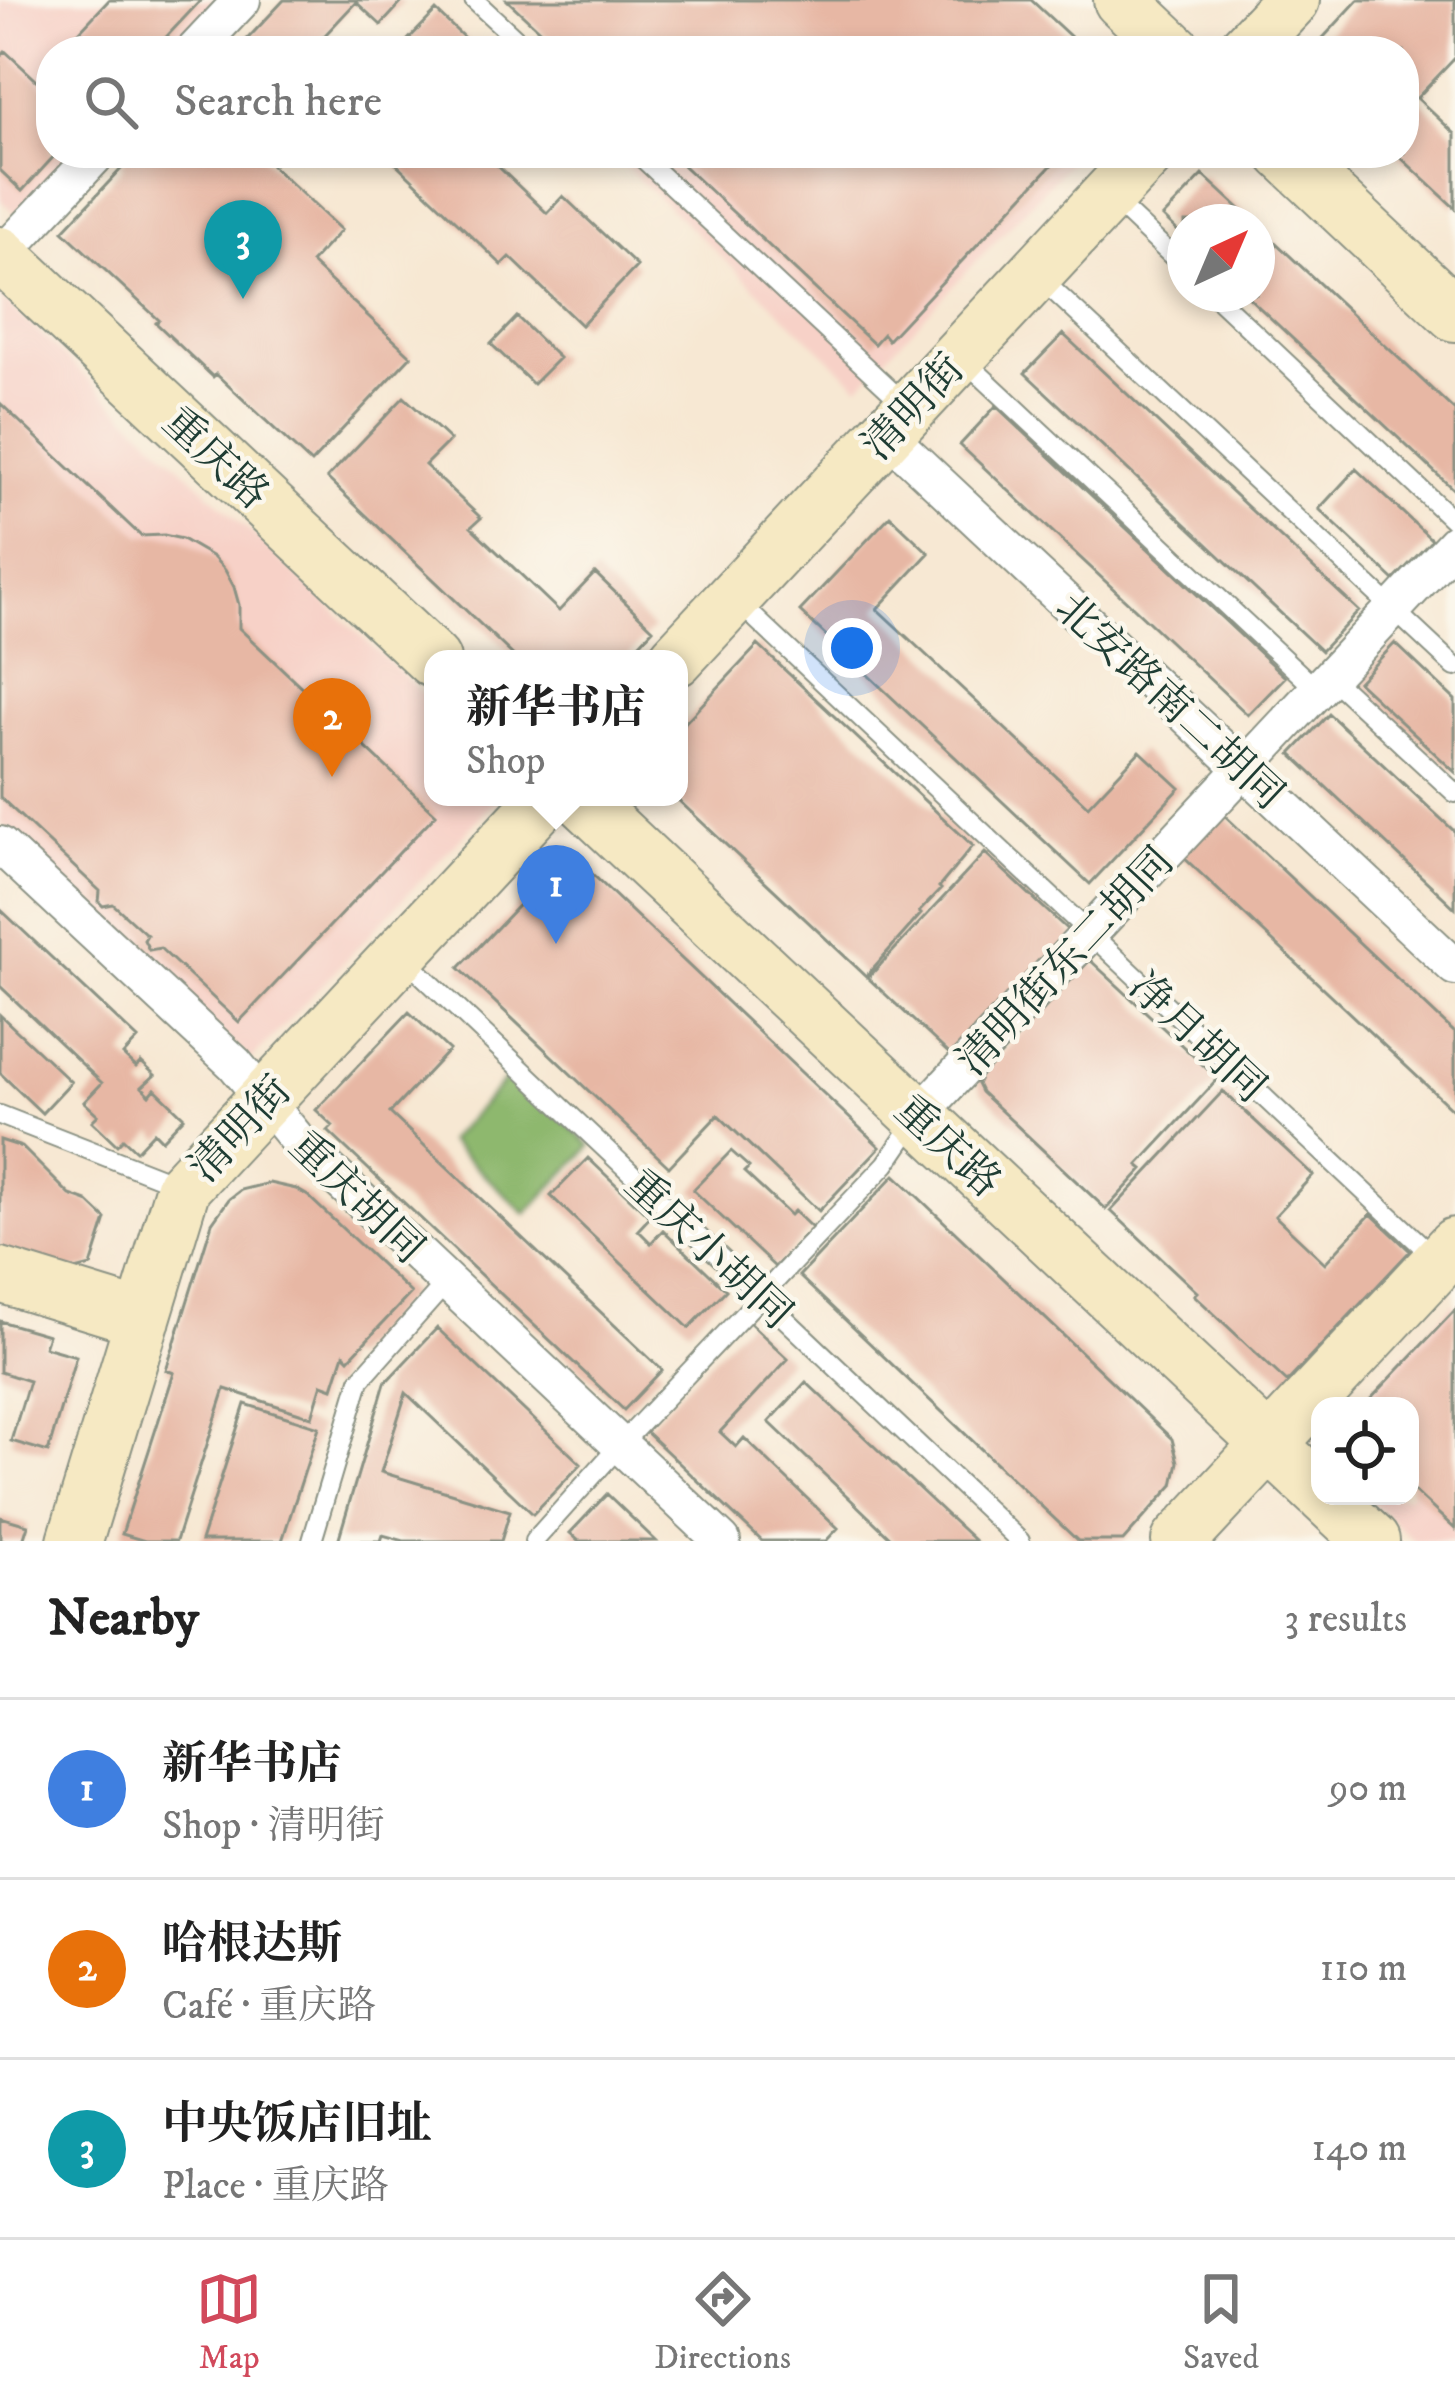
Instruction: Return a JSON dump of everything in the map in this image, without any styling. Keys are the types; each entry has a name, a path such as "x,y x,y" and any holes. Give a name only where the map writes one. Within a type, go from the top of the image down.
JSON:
{"street":[{"path":"208,36 242,0"},
{"path":"1121,0 1159,36"},
{"path":"1258,36 1292,0"},
{"path":"0,256 84,168"},
{"name":"清明街","path":"684,650 1134,168"},
{"path":"1300,168 1455,314"},
{"name":"重庆路","path":"0,256 424,652"},
{"name":"北安路南二胡同","path":"898,421 1243,768 1455,967"},
{"name":"清明街东二胡同","path":"918,1116 1455,543"},
{"name":"清明街","path":"77,1541 183,1186 539,806"},
{"name":"重庆路","path":"589,806 1311,1484"},
{"name":"重庆胡同","path":"0,845 235,1064 299,1142 722,1541"},
{"path":"1179,1541 1450,1261"},
{"path":"0,1275 143,1319"},
{"name":"重庆路","path":"1334,1505 1372,1541"}],"lane":[{"path":"475,0 513,36"},
{"path":"653,168 898,421"},
{"path":"1108,196 1167,251"},
{"path":"1035,274 1455,667"},
{"path":"1232,312 1455,522"},
{"path":"960,355 1323,683 1455,793"},
{"name":"净月胡同","path":"733,598 1089,933 1450,1261"},
{"name":"重庆小胡同","path":"400,954 1020,1541"},
{"path":"0,1115 183,1186"},
{"name":"清明街东二胡同","path":"534,1541 886,1164 918,1116"},
{"path":"312,1541 359,1380 447,1282"}],"shaded area":[{"path":"0,0 219,0 185,36 36,36 36,168 61,168 17,215 0,200"},
{"path":"627,168 1064,168 859,386"},
{"path":"1,297 424,696 424,806 491,806 251,1060 0,823"},
{"path":"1455,1302 1455,1541 1414,1541 1376,1505 1419,1505 1419,1397 1365,1397"}],"green space":[{"path":"513,1072 591,1146 526,1214 448,1141"}],"building":[{"path":"109,0 201,0 167,36 75,36"},
{"path":"284,0 404,0 381,25 356,2 324,36 250,36"},
{"path":"507,0 1031,0 1070,36 546,36"},
{"path":"1358,0 1455,0 1455,58 1419,96 1419,36 1325,36"},
{"path":"436,11 462,36 412,36"},
{"path":"5,51 36,80 36,168 43,168 22,191 0,170 0,56"},
{"path":"1419,100 1455,134 1455,208 1412,168 1419,168"},
{"path":"122,168 274,168 341,230 311,263 411,356 311,463 216,374 213,377 63,231"},
{"path":"401,168 500,168 547,213 563,196 637,266 581,325 510,257 502,265"},
{"path":"686,168 1049,168 888,340 883,334 874,344"},
{"path":"1203,175 1234,204 1175,204"},
{"path":"1275,242 1455,411 1455,491 1264,312 1275,312"},
{"path":"517,317 559,358 533,384 491,344"},
{"path":"1063,334 1359,611 1321,651 1025,373"},
{"path":"404,397 450,440 425,465 481,518 471,527 559,611 595,573 653,629 633,650 508,650 327,478"},
{"path":"0,403 141,536 182,539 213,557 234,587 239,628 436,814 239,1022 160,948 149,950 144,940 147,935 113,904 103,906 100,891 0,797"},
{"path":"996,406 1285,677 1248,715 960,445"},
{"path":"1356,469 1432,540 1394,580 1319,509"},
{"path":"890,516 929,553 877,609 1088,806 1140,751 1180,788 1090,884 800,611"},
{"path":"1395,643 1455,700 1455,772 1358,682"},
{"path":"758,645 973,846 866,976 685,806 688,719"},
{"path":"1329,714 1455,832 1455,908 1291,754"},
{"path":"1221,812 1455,1033 1455,1112 1181,855"},
{"path":"569,852 880,1147 819,1211 718,1115 669,1167 459,968"},
{"path":"985,853 1074,936 957,1061 868,978"},
{"path":"0,909 138,1039 123,1055 136,1067 141,1062 155,1075 142,1087 150,1095 155,1089 184,1117 162,1140 154,1132 136,1151 123,1139 117,1145 92,1121 98,1115 84,1102 102,1083 0,986"},
{"path":"1090,960 1218,1079 1138,1165 1143,1169 1106,1209 977,1084"},
{"path":"409,1012 449,1050 390,1113 662,1370 624,1410 328,1131 333,1126 316,1110"},
{"path":"0,1015 71,1082 42,1113 0,1073"},
{"path":"1223,1091 1313,1175 1275,1216 1325,1263 1371,1214 1410,1251 1287,1382 1111,1211"},
{"path":"0,1140 22,1147 70,1195 87,1201 106,1219 91,1266 68,1272 0,1250"},
{"path":"731,1151 749,1167 744,1172 790,1215 794,1211 812,1228 775,1267 693,1190"},
{"path":"588,1158 650,1217 638,1230 651,1243 663,1230 726,1290 689,1328 551,1196"},
{"path":"895,1175 1172,1439 1178,1462 1173,1485 1123,1541 1078,1541 799,1276"},
{"path":"269,1183 308,1196 411,1293 349,1359 344,1354 333,1388 322,1384 312,1417 225,1389 176,1541 145,1541 122,1534 174,1373 166,1370 212,1223 241,1190"},
{"path":"1455,1310 1455,1529 1419,1495 1419,1397 1373,1397"},
{"path":"0,1321 48,1335 44,1347 76,1356 48,1452 11,1441 29,1381 0,1372"},
{"path":"748,1321 788,1359 720,1432 736,1447 744,1438 838,1528 826,1541 762,1541 644,1430"},
{"path":"437,1328 581,1464 533,1514 406,1393 381,1472 510,1511 501,1541 404,1541 383,1535 381,1541 338,1541 385,1383"},
{"path":"806,1382 975,1541 894,1541 769,1422"},
{"path":"245,1404 319,1427 282,1541 201,1541"},
{"path":"607,1494 656,1541 579,1541 570,1533"},
{"path":"0,1517 28,1525 23,1541 0,1541"}],"place":[{"name":"中央饭店旧址","path":"243,299"},
{"name":"哈根达斯","path":"332,777"},
{"name":"新华书店","path":"556,944"}]}
